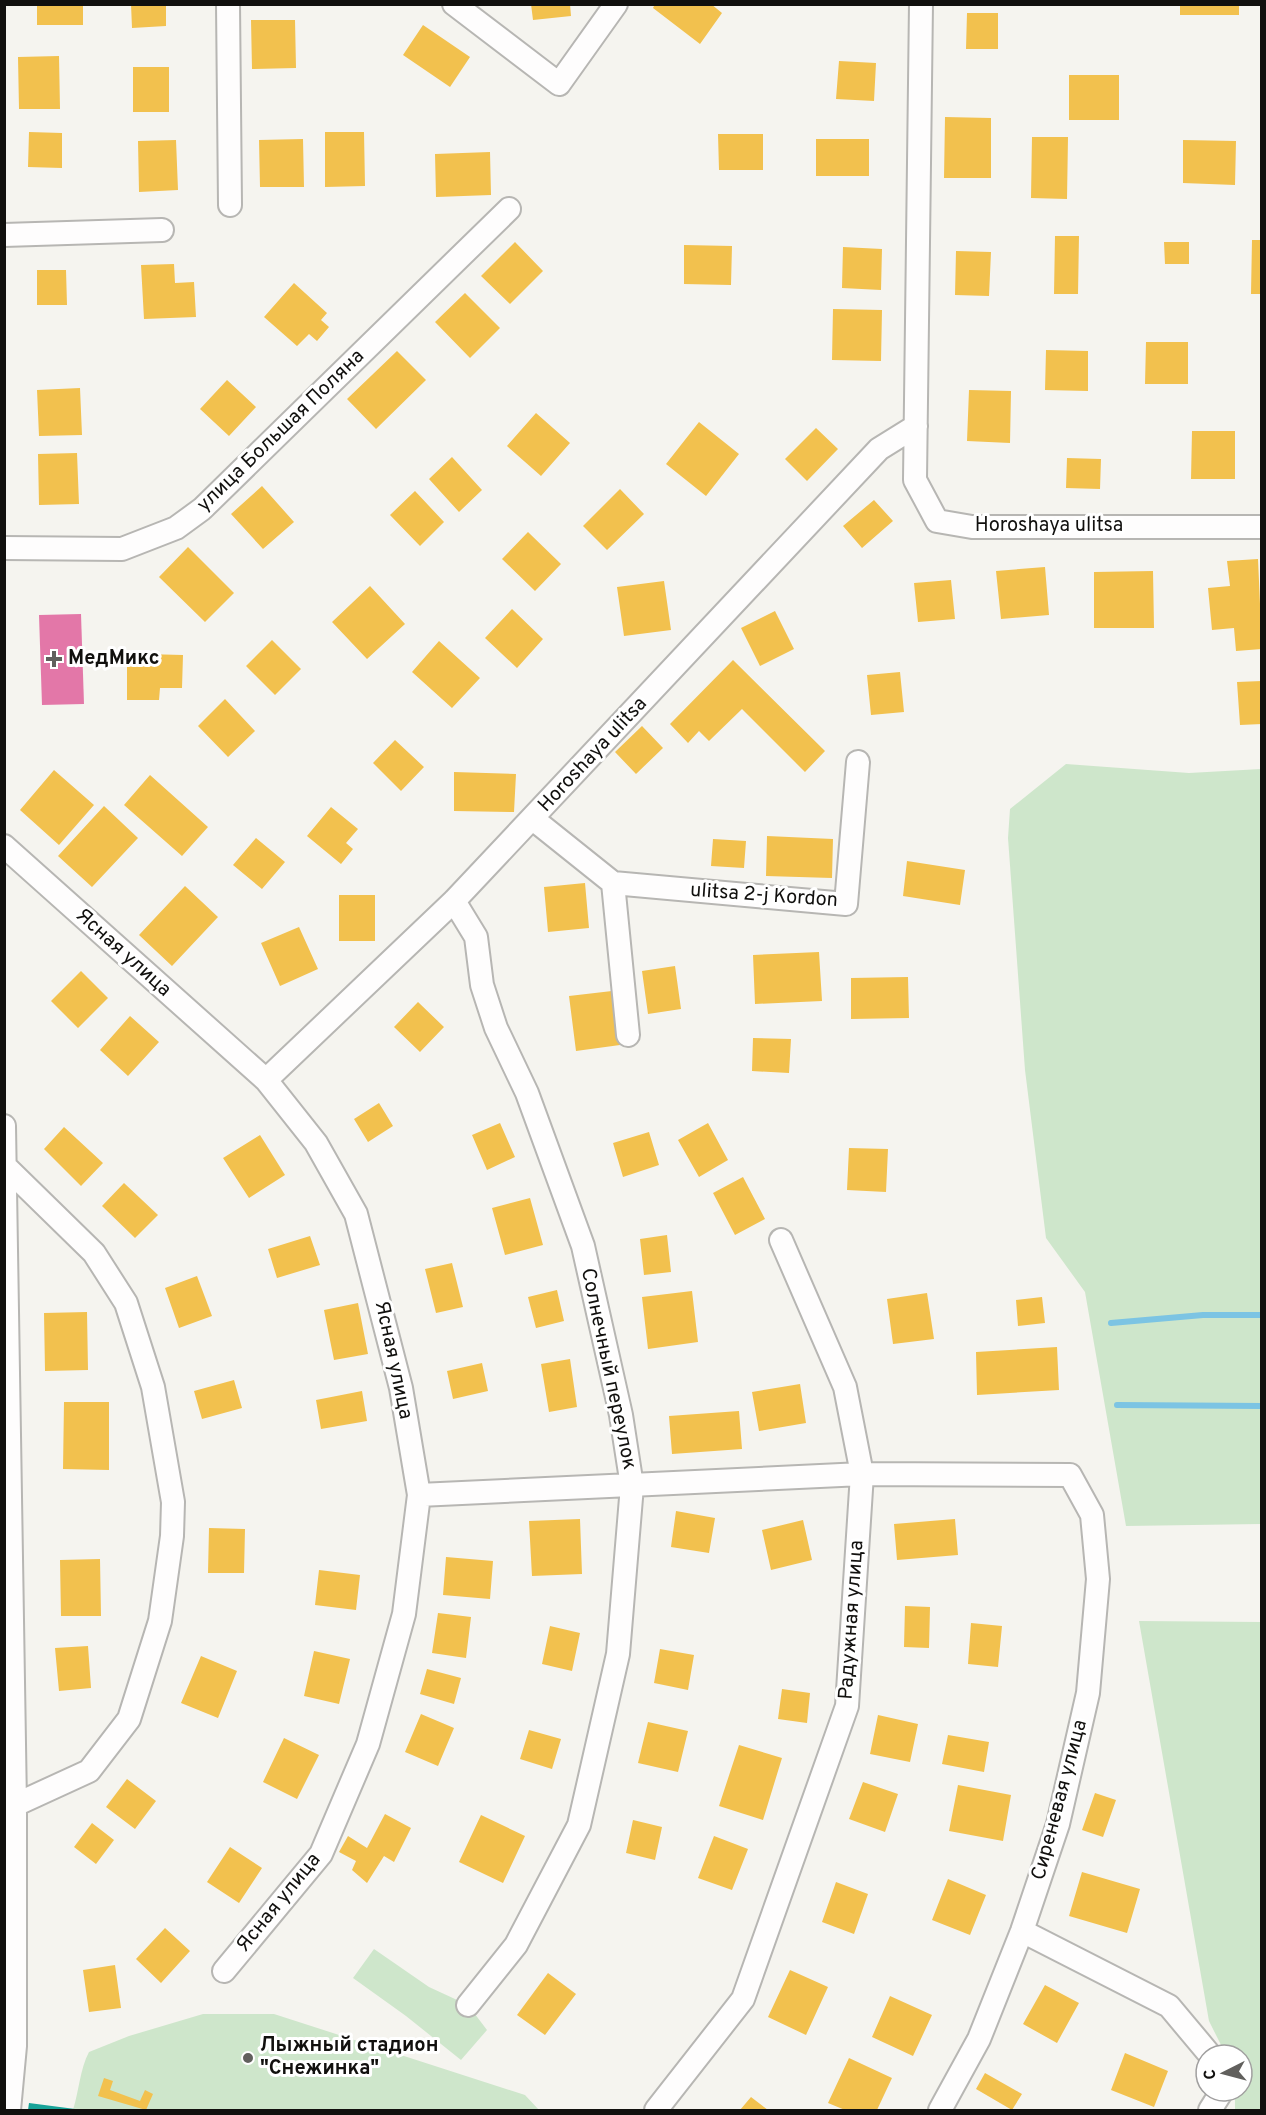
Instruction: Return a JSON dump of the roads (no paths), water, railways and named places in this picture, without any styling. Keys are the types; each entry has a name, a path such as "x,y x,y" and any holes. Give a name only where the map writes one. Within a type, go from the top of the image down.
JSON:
{"street":[{"path":"228,4 230,205"},
{"path":"454,4 559,84 616,4"},
{"name":"Horoshaya ulitsa","path":"921,4 915,480 937,521 972,527 1262,527"},
{"name":"улица Большая Поляна","path":"4,548 122,549 176,528 202,509 509,208"},
{"path":"4,235 162,230"},
{"name":"Horoshaya ulitsa","path":"266,1080 454,901 879,449 916,426"},
{"name":"ulitsa 2-j Kordon","path":"613,883 846,904 858,762"},
{"path":"533,819 613,883 628,1035"},
{"name":"Ясная улица","path":"4,846 266,1080 316,1143 356,1214 400,1388 419,1495 404,1614 368,1744 321,1854 224,1971"},
{"name":"Солнечный переулок","path":"454,901 476,937 482,985 496,1028 527,1094 583,1246 621,1415 632,1486 618,1654 579,1825 516,1945 468,2005"},
{"path":"4,1126 8,1498 15,1805 15,2046 9,2110"},
{"path":"6,1167 94,1253 126,1303 153,1387 173,1502 172,1536 160,1621 129,1719 89,1771 15,1805"},
{"name":"Радужная улица","path":"656,2110 743,1999 847,1706 862,1474 845,1387 781,1240"},
{"path":"419,1495 862,1474"},
{"name":"Сиреневая улица","path":"862,1474 1070,1475 1092,1515 1098,1579 1088,1693 1058,1824 1022,1932 979,2038 940,2110"},
{"path":"1022,1932 1168,2006 1200,2043"}],"waterway":[{"path":"1111,1323 1203,1315 1262,1315"},
{"path":"1117,1405 1262,1406"}],"place":[{"name":"МедМикс","path":"54,659"},
{"name":"Лыжный стадион \"Снежинка\"","path":"248,2058"}]}
